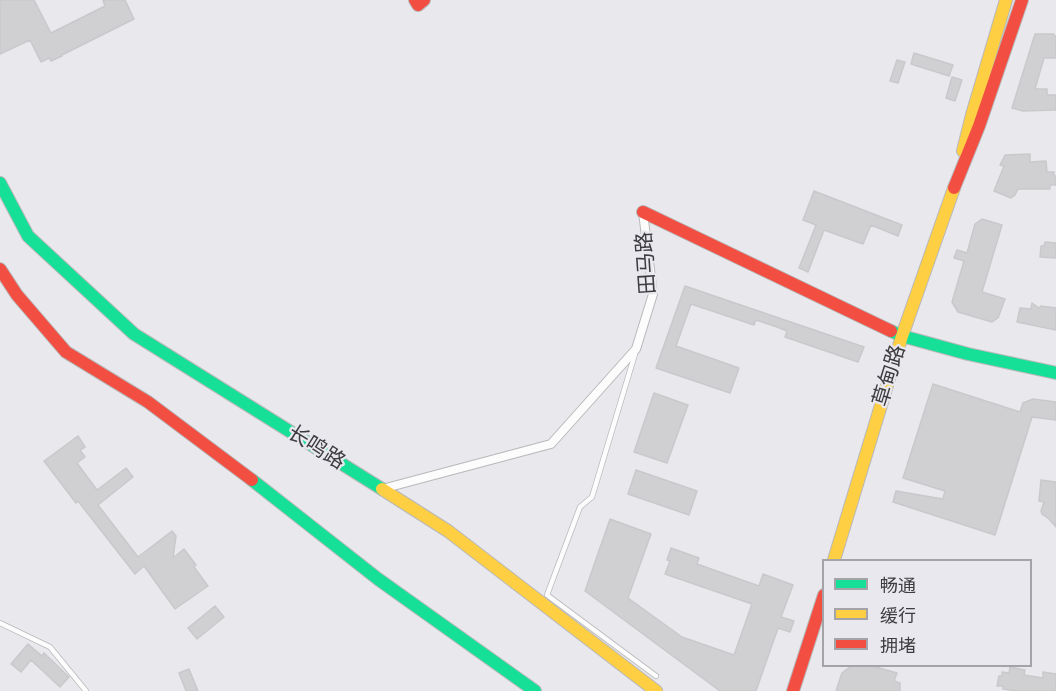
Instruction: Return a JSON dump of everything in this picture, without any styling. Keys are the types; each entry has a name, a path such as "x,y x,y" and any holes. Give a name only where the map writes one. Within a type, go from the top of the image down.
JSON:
{"main road":[{"path":"415,0 418,5 424,0"},
{"path":"952,193 1006,0"},
{"path":"952,193 980,126 1022,0"},
{"name":"长鸣路","path":"0,183 28,236 134,334 448,531 656,691"},
{"name":"草甸路","path":"835,559 902,336 952,193"},
{"path":"643,212 902,336 968,354 1056,373"},
{"path":"0,269 17,295 66,352 148,402 274,496 378,579 535,691"},
{"path":"793,691 822,601"}],"street":[{"name":"田马路","path":"636,349 653,294 643,212"},
{"path":"382,489 551,444 636,349"}],"lane":[{"path":"636,349 592,497 580,507 547,595 656,676"},
{"path":"0,623 50,647 86,691"}],"building":[{"path":"0,0 34,0 51,33 105,6 103,0 125,0 134,19 62,56 41,62 30,40 0,54"},
{"path":"1035,34 1054,34 1056,36 1056,58 1044,58 1035,89 1047,89 1047,95 1056,95 1056,110 1023,111 1012,108"},
{"path":"914,53 953,65 949,76 911,64"},
{"path":"897,60 905,62 898,83 890,81"},
{"path":"952,77 962,80 955,101 946,98"},
{"path":"1030,154 1030,162 1046,161 1047,172 1054,172 1056,176 1056,185 1050,185 1050,189 1018,189 1011,198 994,191 1004,166 1000,165 1005,155"},
{"path":"814,191 902,225 898,236 871,225 863,244 824,230 808,272 799,268 816,225 803,220"},
{"path":"982,219 1002,225 982,292 1005,299 998,318 992,322 958,312 952,302 964,261 954,258 957,250 967,253 975,224"},
{"path":"1045,242 1056,243 1056,258 1040,257 1041,246 1044,246"},
{"path":"685,286 864,347 858,362 785,337 787,331 777,327 756,320 754,325 691,304 676,346 739,368 730,393 656,368"},
{"path":"1032,303 1039,308 1041,306 1056,308 1056,330 1017,322 1020,308 1031,309"},
{"path":"933,384 1020,412 1023,403 1033,399 1056,402 1056,420 1032,417 995,535 893,502 896,491 943,499 945,491 903,478"},
{"path":"654,393 688,405 667,463 634,452"},
{"path":"78,436 85,447 80,450 85,457 77,463 97,490 126,468 133,477 98,505 138,557 172,531 176,536 173,558 184,549 208,586 175,609 144,566 135,574 44,461"},
{"path":"636,470 697,491 689,515 628,494"},
{"path":"1041,480 1056,482 1056,527 1041,511 1044,502 1039,501"},
{"path":"610,519 651,534 628,598 682,637 734,655 752,604 665,574 670,561 667,560 671,548 699,558 697,564 759,586 763,574 793,585 781,617 794,621 790,632 778,628 756,691 720,691 585,591"},
{"path":"215,606 224,617 197,639 188,628"},
{"path":"28,644 42,656 44,653 69,677 60,687 31,660 21,672 11,664"},
{"path":"850,667 876,667 897,673 894,681 900,683 900,691 836,691 842,673"},
{"path":"1010,667 1025,670 1024,675 1043,678 1043,672 1056,674 1056,691 1018,691 997,686 999,676 1002,676 1002,672 1009,673"},
{"path":"189,669 198,691 186,691 179,673"}],"traffic: fast":[{"path":"0,183 28,236 134,334 382,489"},
{"path":"891,331 968,354 1056,373"},
{"path":"252,480 378,579 535,691"}],"traffic: slow":[{"path":"963,151 1006,0"},
{"path":"834,559 902,336 954,188"},
{"path":"382,489 448,531 656,691"}],"traffic: jam":[{"path":"415,0 418,5 424,0"},
{"path":"954,188 979,126 1022,0"},
{"path":"643,212 891,331"},
{"path":"0,269 17,295 66,352 148,402 252,480"},
{"path":"793,691 822,601"}]}
